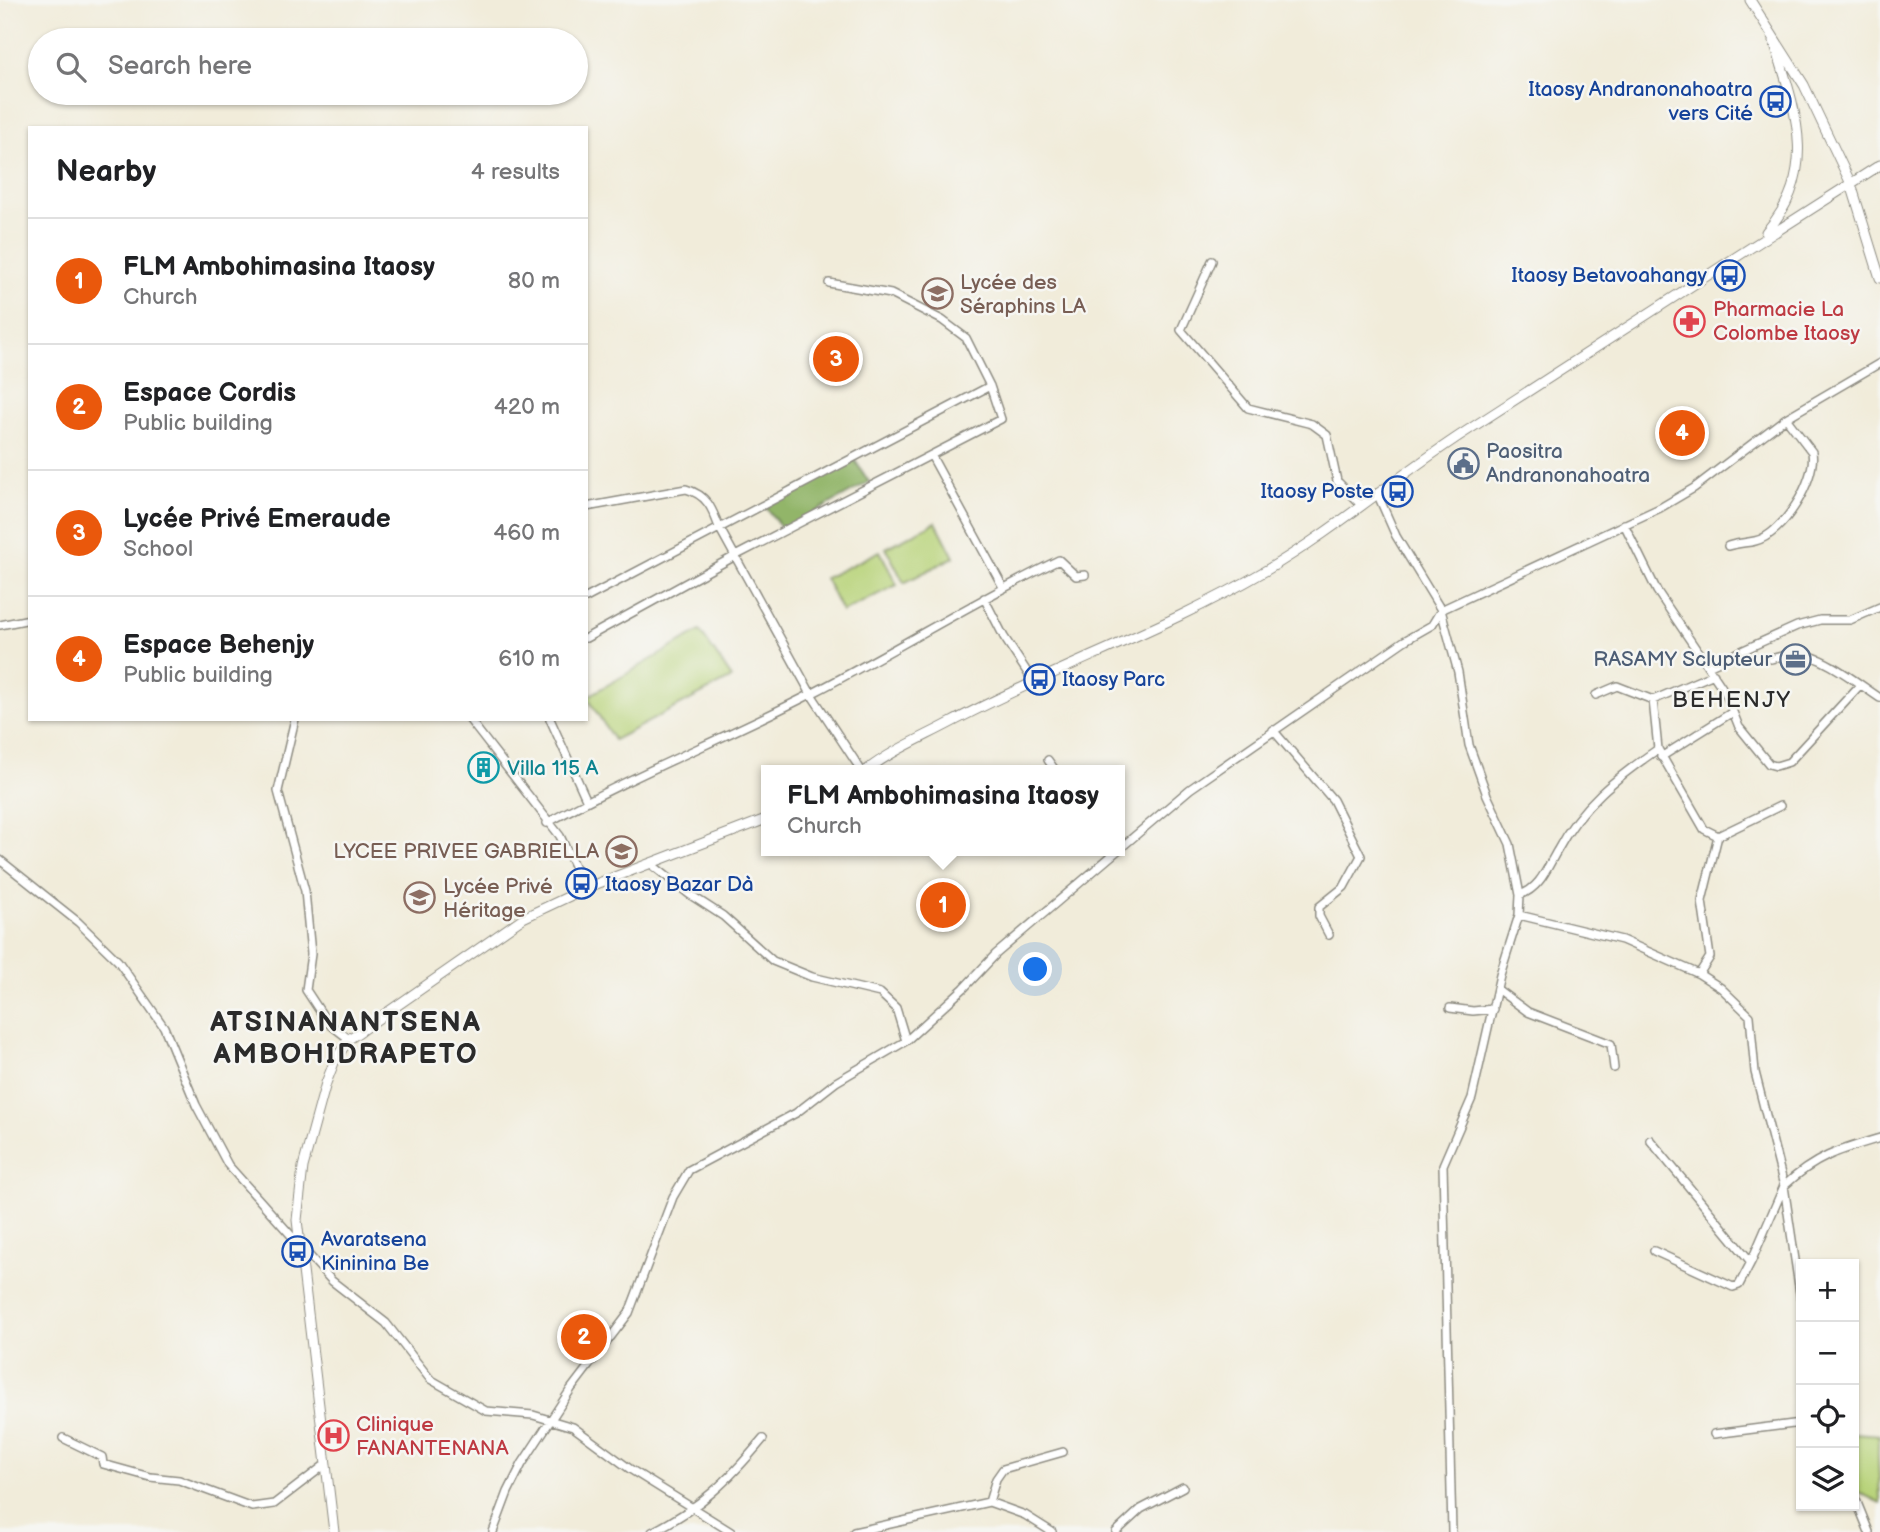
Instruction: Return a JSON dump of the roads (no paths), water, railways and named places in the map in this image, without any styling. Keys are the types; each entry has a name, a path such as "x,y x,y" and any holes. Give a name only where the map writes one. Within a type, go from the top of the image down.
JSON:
{"street":[{"path":"1750,0 1804,85 1851,184 1880,278"},
{"path":"1759,240 1787,202 1796,180 1800,155 1797,128 1772,36"},
{"path":"876,765 1033,681 1196,609 1268,569 1626,326 1729,264 1759,240 1880,165"},
{"path":"1212,261 1181,330 1248,408 1312,424 1327,435 1337,481 1360,505"},
{"path":"588,637 737,555 1001,419 990,386 965,338 942,320 891,294 829,284"},
{"path":"1125,843 1190,789 1273,730 1404,641 1425,630 1441,610 1694,488 1786,418 1880,363"},
{"path":"588,597 990,386"},
{"path":"1728,546 1756,541 1783,524 1810,473 1812,452 1786,418"},
{"path":"931,455 1003,587"},
{"path":"588,507 686,489 697,492 710,503 719,527 737,555 811,694 858,765"},
{"path":"1377,493 1396,536 1441,610 1458,672 1469,745 1482,783 1510,844 1520,895 1519,915 1497,989 1472,1098 1443,1165 1452,1532"},
{"path":"1624,524 1657,592 1714,674 1728,698 1731,713 1769,764 1783,765 1860,685"},
{"path":"547,823 587,801 811,694 1003,587 1059,560 1076,576 1086,575"},
{"path":"985,598 1004,638 1033,681"},
{"path":"1708,666 1797,626 1820,620 1850,620 1880,607"},
{"path":"0,625 28,619"},
{"path":"1771,659 1806,655 1880,698"},
{"path":"1597,695 1617,686 1653,701 1714,674"},
{"path":"1653,701 1659,753 1704,829 1718,836"},
{"path":"1520,895 1541,879 1568,830 1600,791 1659,753 1731,713"},
{"path":"295,721 278,791 305,891 311,954 306,990 327,1022 349,1039"},
{"path":"470,721 547,823 560,836 585,888"},
{"path":"551,721 587,801"},
{"path":"1273,730 1333,800 1359,850 1361,860 1351,878 1319,907 1329,935"},
{"path":"1048,760 1052,765"},
{"path":"1718,836 1780,806"},
{"path":"334,1532 297,1220 303,1167 335,1060 349,1039 523,918 585,888 761,821"},
{"path":"1699,974 1710,957 1702,901 1718,836"},
{"path":"494,1532 517,1474 571,1388 629,1313 650,1264 673,1197 689,1170 796,1113 836,1083 906,1041 964,988 996,954 1110,856"},
{"path":"0,860 78,922 118,961 164,1027 195,1105 228,1165 300,1248 332,1280 386,1323 430,1379 458,1398 486,1411 552,1419 573,1427 630,1469 731,1532"},
{"path":"651,864 723,916 773,961 812,977 880,993 896,1008 906,1041"},
{"path":"1519,915 1546,920 1573,931 1609,935 1699,974 1721,988 1749,1016 1755,1072 1784,1186 1796,1266"},
{"path":"1497,989 1528,1012 1606,1041 1614,1048 1614,1068"},
{"path":"1450,1007 1473,1011 1493,1009"},
{"path":"1654,1251 1733,1287 1739,1285 1784,1186 1808,1164 1846,1148 1880,1138"},
{"path":"1650,1140 1751,1262"},
{"path":"1714,1434 1796,1424"},
{"path":"63,1438 102,1457 103,1464 150,1478 179,1480 252,1507 274,1504 326,1464"},
{"path":"652,1532 694,1510 736,1471 763,1438"},
{"path":"989,1502 996,1479 1003,1469 1063,1452"},
{"path":"1116,1532 1141,1509 1182,1487"},
{"path":"854,1532 989,1502 1025,1515 1052,1532"},
{"path":"1859,1507 1869,1532"}],"place":[{"name":"Itaosy Andranonahoatra vers Cité","path":"1776,101"},
{"name":"Itaosy Betavoahangy","path":"1730,275"},
{"name":"Lycée des Séraphins LA","path":"937,294"},
{"name":"Pharmacie La Colombe Itaosy","path":"1690,321"},
{"name":"Lycée Privé Emeraude","path":"836,359"},
{"name":"Espace Behenjy","path":"1682,433"},
{"name":"Paositra Andranonahoatra","path":"1463,463"},
{"name":"Itaosy Poste","path":"1397,491"},
{"name":"RASAMY Sclupteur","path":"1795,659"},
{"name":"Itaosy Parc","path":"1039,679"},
{"name":"Villa 115 A","path":"484,768"},
{"name":"LYCEE PRIVEE GABRIELLA","path":"622,851"},
{"name":"Itaosy Bazar Dà","path":"582,884"},
{"name":"Lycée Privé Héritage","path":"420,898"},
{"name":"FLM Ambohimasina Itaosy","path":"943,905"},
{"name":"Avaratsena Kininina Be","path":"298,1251"},
{"name":"Espace Cordis","path":"584,1337"},
{"name":"Clinique FANANTENANA","path":"333,1436"}],"district":[{"name":"BEHENJY","path":"1732,699"},
{"name":"ATSINANANTSENA AMBOHIDRAPETO","path":"346,1037"}]}
